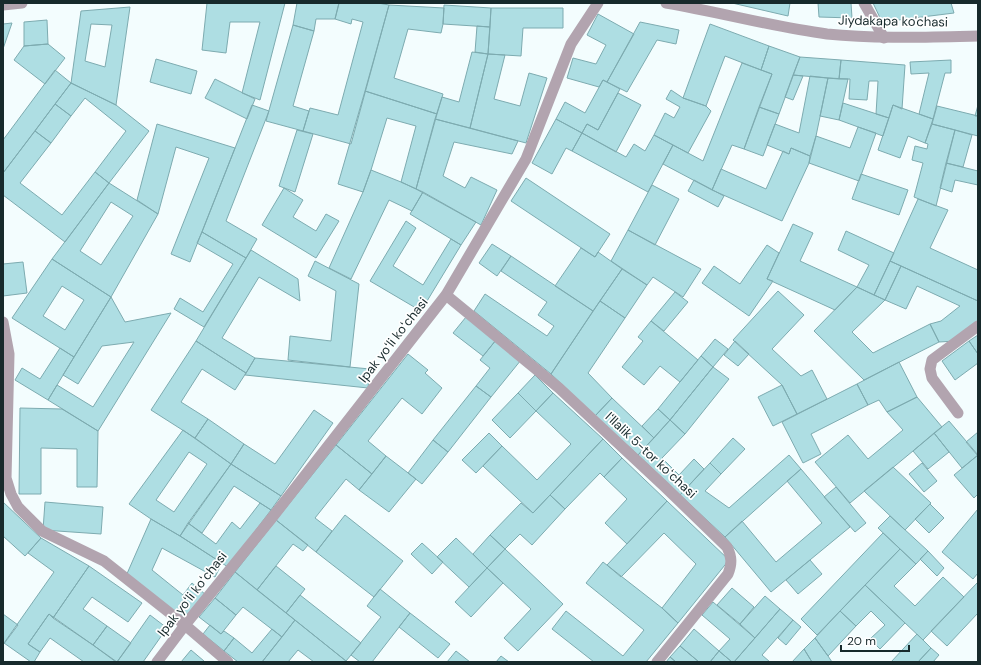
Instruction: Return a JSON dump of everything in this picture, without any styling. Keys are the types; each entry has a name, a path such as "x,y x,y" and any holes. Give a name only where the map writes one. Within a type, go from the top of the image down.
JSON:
{"street":[{"path":"3,5 22,3"},
{"name":"Ipak yoʻli koʻchasi","path":"157,662 446,295 526,159 571,44 598,3"},
{"name":"Jiydakapa ko'chasi","path":"666,3 826,34 884,38 978,36"},
{"path":"864,3 884,38"},
{"name":"Iʻllalik 5-tor koʻchasi","path":"446,295 559,388 665,487 727,548 731,561 728,574 657,662"},
{"path":"3,322 9,354 6,478 11,494 18,508 42,531 104,561 185,625 228,662"},
{"path":"958,413 932,378 930,369 932,360 978,326"}],"building":[{"path":"207,3 285,3 260,100 242,93 260,22 230,22 226,53 202,50"},
{"path":"297,3 339,3 335,19 316,19 314,31 293,25"},
{"path":"339,3 378,3 389,5 351,144 303,131 310,108 338,115 363,22 352,19 351,24 335,19"},
{"path":"732,3 790,3 788,16"},
{"path":"818,3 851,3 852,18 819,17"},
{"path":"873,3 951,3 954,13 882,22"},
{"path":"389,5 444,8 441,33 408,29 394,78 443,94 437,114 365,91"},
{"path":"444,5 491,8 490,27 443,24"},
{"path":"130,7 116,105 71,83 81,11","holes":["91,24 112,25 105,67 85,61"]},
{"path":"491,8 563,8 563,28 523,28 521,56 488,54"},
{"path":"598,14 634,34 607,82 603,80 599,87 567,78 573,58 596,64 606,45 587,35"},
{"path":"47,20 48,44 24,46 24,22"},
{"path":"640,22 679,30 676,44 657,40 627,92 607,82"},
{"path":"12,23 4,46 3,49 3,24"},
{"path":"710,24 769,46 761,70 725,56 706,106 683,98"},
{"path":"293,25 314,31 293,106 309,111 303,131 266,121"},
{"path":"477,26 490,27 488,54 475,52"},
{"path":"48,44 65,58 45,84 14,60 24,46"},
{"path":"769,46 800,57 779,114 759,107 772,74 761,70"},
{"path":"472,52 488,54 470,128 435,119 442,97 459,102"},
{"path":"488,54 505,55 494,99 520,106 529,73 547,78 526,143 470,128"},
{"path":"800,57 841,60 839,79 793,75"},
{"path":"156,59 197,71 191,94 150,82"},
{"path":"841,60 905,65 902,109 893,105 889,118 876,114 878,81 869,81 867,100 849,99 850,79 839,79"},
{"path":"951,60 951,73 945,73 933,119 919,114 929,73 911,74 910,62"},
{"path":"742,63 772,74 744,149 732,145 712,190 663,164 673,145 703,161"},
{"path":"55,70 71,83 3,173 3,140"},
{"path":"793,75 803,76 793,100 785,97"},
{"path":"810,76 828,78 816,136 810,156 791,148 789,154 767,145 775,124 799,133"},
{"path":"828,78 848,79 839,120 820,116"},
{"path":"215,79 255,99 247,119 205,98"},
{"path":"603,80 620,89 598,130 587,124 582,133 556,119 565,102 585,113"},
{"path":"71,83 116,105 149,131 109,183 95,172 126,131 85,98 71,116 55,104"},
{"path":"671,90 683,98 706,106 711,111 688,153 654,135 665,113 674,118 680,107 666,99"},
{"path":"365,91 437,114 416,189 401,182 416,126 387,118 363,192 338,184"},
{"path":"618,93 641,105 616,152 582,133 587,124 598,130"},
{"path":"843,103 889,118 883,136 839,120"},
{"path":"55,104 71,116 51,143 35,131"},
{"path":"252,105 269,111 226,221 257,239 246,258 202,232"},
{"path":"893,105 933,119 925,143 908,136 900,158 878,150"},
{"path":"978,105 978,116 975,116"},
{"path":"937,106 978,116 978,136 932,124"},
{"path":"759,107 779,114 763,156 744,149"},
{"path":"435,119 518,141 512,154 454,142 443,176 465,188 471,177 497,190 481,225 416,189"},
{"path":"556,119 582,133 572,151 566,148 552,174 532,163"},
{"path":"157,124 235,148 190,262 171,254 209,158 176,147 158,214 137,200"},
{"path":"932,124 955,130 936,206 914,197 923,163 912,160 915,146 927,149 928,144 925,143"},
{"path":"858,127 876,133 859,181 809,163 816,136 850,148"},
{"path":"297,130 313,134 295,192 279,186"},
{"path":"955,130 972,135 963,167 946,163"},
{"path":"35,131 51,143 20,183 62,215 95,172 109,183 65,242 3,195 3,173"},
{"path":"582,133 626,157 634,144 645,151 654,135 673,145 648,192 572,151"},
{"path":"791,148 810,156 809,163 782,221 712,190 721,169 766,189 783,151 789,154"},
{"path":"946,163 978,171 978,185 955,180 952,192 940,188"},
{"path":"371,170 423,192 412,211 389,200 351,279 329,268 363,192"},
{"path":"861,174 908,190 899,215 852,199"},
{"path":"526,178 610,234 595,257 511,201"},
{"path":"694,180 724,196 718,207 688,191"},
{"path":"109,183 158,214 111,297 52,259","holes":["111,202 133,216 101,265 80,251"]},
{"path":"652,185 679,199 655,245 628,230"},
{"path":"284,188 303,200 293,217 316,231 326,214 339,221 316,258 262,225"},
{"path":"423,192 476,222 461,245 410,214"},
{"path":"918,199 948,210 930,248 978,270 978,301 890,261"},
{"path":"406,221 416,228 393,266 423,285 451,239 461,245 421,311 370,281"},
{"path":"793,224 813,233 800,261 857,287 835,310 767,279"},
{"path":"628,230 701,269 683,297 653,277 647,285 611,261"},
{"path":"846,231 894,253 874,295 857,287 869,265 838,250"},
{"path":"202,232 246,258 204,327 174,309 180,298 203,312 233,264 197,243"},
{"path":"492,244 511,256 497,276 479,263"},
{"path":"767,245 779,253 767,279 773,281 749,316 702,283 714,266 740,284"},
{"path":"581,248 595,257 598,252 622,269 593,311 555,286"},
{"path":"251,250 298,279 300,301 259,277 222,338 255,358 246,373 196,341"},
{"path":"511,256 593,311 551,374 474,311 485,294 547,336 554,326 538,315 547,302 501,271"},
{"path":"52,259 111,297 74,357 12,318","holes":["62,286 84,300 65,330 43,316"]},
{"path":"315,261 359,284 350,367 288,360 290,336 331,341 336,291 308,276"},
{"path":"890,261 901,266 885,300 874,295"},
{"path":"23,262 27,293 3,296 3,264"},
{"path":"901,266 978,301 978,323 956,341 939,342 930,324 941,321 960,306 917,286 906,309 885,300"},
{"path":"622,269 647,285 625,318 600,301"},
{"path":"857,287 885,300 852,332 873,353 930,324 939,342 864,380 814,331"},
{"path":"778,291 804,315 772,349 801,376 812,370 827,399 797,414 782,385 733,340"},
{"path":"675,292 688,302 664,331 651,321"},
{"path":"111,297 125,322 171,313 98,431 48,400 57,385 93,407 134,342 102,346 78,384 63,375"},
{"path":"600,301 625,318 588,373 612,398 595,416 551,374"},
{"path":"466,317 496,340 483,356 453,333"},
{"path":"651,321 698,360 680,382 660,366 644,385 622,367 643,341 638,337"},
{"path":"978,335 978,354 969,341"},
{"path":"715,339 728,349 713,367 701,356"},
{"path":"496,340 521,360 491,397 476,386 490,368 480,360"},
{"path":"196,341 246,373 235,390 202,369 181,402 208,419 195,438 151,410"},
{"path":"735,341 749,354 738,366 724,355"},
{"path":"969,341 978,354 978,363 955,380 942,361"},
{"path":"60,348 74,357 48,400 15,380 22,368 40,379"},
{"path":"408,354 428,370 425,373 442,388 422,414 402,398 368,441 386,456 372,474 336,445"},
{"path":"701,356 713,367 670,420 658,409"},
{"path":"255,358 370,369 368,388 245,375"},
{"path":"899,362 917,397 887,412 879,400 868,405 857,384"},
{"path":"713,367 729,379 685,434 670,420"},
{"path":"535,375 553,393 536,411 518,393"},
{"path":"857,384 868,405 811,434 821,454 803,463 782,422"},
{"path":"782,385 797,414 773,426 758,397"},
{"path":"476,386 491,397 448,452 433,440"},
{"path":"518,393 536,411 510,438 492,420"},
{"path":"553,393 603,439 533,513 483,466 502,446 537,480 571,444 536,411"},
{"path":"917,397 942,427 850,503 815,462 848,435 868,459 903,430 887,412"},
{"path":"612,398 654,438 638,455 595,416"},
{"path":"20,408 62,409 98,431 97,487 77,487 77,449 41,448 41,494 19,494"},
{"path":"658,409 670,420 654,438 642,426"},
{"path":"314,410 333,423 281,496 231,464 244,444 275,464"},
{"path":"208,419 244,444 231,464 195,438"},
{"path":"670,420 685,434 662,458 679,475 694,459 704,469 680,495 638,455"},
{"path":"949,421 978,455 962,468 934,433"},
{"path":"183,430 231,464 180,536 129,504","holes":["189,452 207,464 174,512 156,500"]},
{"path":"978,432 978,456 966,442"},
{"path":"489,433 502,446 476,473 462,460"},
{"path":"934,433 949,452 928,469 913,451"},
{"path":"733,438 745,449 721,474 710,463"},
{"path":"603,439 622,458 604,477 600,473 565,509 550,495"},
{"path":"433,440 448,452 422,484 408,473"},
{"path":"336,445 372,474 359,490 346,479 315,518 332,531 316,552 276,520"},
{"path":"789,455 801,469 725,537 680,495 710,463 721,474 705,491 729,508"},
{"path":"978,455 978,494 974,498 954,475"},
{"path":"386,456 416,479 389,512 359,490"},
{"path":"622,458 667,501 627,544 605,523 627,499 604,477"},
{"path":"922,463 937,481 924,492 909,474"},
{"path":"231,464 281,496 271,510 234,486 202,533 188,523"},
{"path":"893,467 931,503 905,530 864,491"},
{"path":"801,469 850,527 771,592 725,537 742,521 776,562 822,523 787,481"},
{"path":"836,487 866,523 855,532 824,497"},
{"path":"550,495 565,509 532,545 520,534 505,549 490,535 521,503 533,513"},
{"path":"667,501 729,560 678,623 662,608 696,564 664,533 621,577 607,565"},
{"path":"3,502 41,538 25,556 3,536"},
{"path":"45,502 103,507 101,534 43,530"},
{"path":"260,503 271,510 228,567 180,536 188,523 216,544 232,522 240,529"},
{"path":"930,504 944,518 929,533 915,519"},
{"path":"978,509 978,573 973,579 942,552"},
{"path":"345,515 403,561 374,597 316,552"},
{"path":"890,516 928,551 916,564 878,528"},
{"path":"151,519 222,563 215,577 162,548 152,570 183,595 192,583 206,595 184,622 126,576"},
{"path":"276,520 308,545 303,551 293,544 257,590 235,572"},
{"path":"883,533 900,549 817,635 801,619"},
{"path":"490,535 505,549 487,568 473,554"},
{"path":"41,538 89,566 53,618 49,614 28,644 40,652 34,662 31,662 4,643 54,572 28,553"},
{"path":"456,538 487,568 469,587 437,557"},
{"path":"422,543 443,562 432,574 411,554"},
{"path":"505,549 563,604 518,651 504,638 531,609 487,568"},
{"path":"900,549 916,564 894,586 915,606 943,577 964,597 923,640 865,585"},
{"path":"928,551 944,568 937,576 920,559"},
{"path":"810,560 822,574 798,594 786,580"},
{"path":"603,562 662,608 678,623 646,662 594,662 552,629 566,611 623,656 644,630 586,583"},
{"path":"89,566 142,603 128,622 92,597 83,609 107,626 93,645 53,618"},
{"path":"276,566 305,589 286,613 257,590"},
{"path":"487,568 503,583 471,617 455,602"},
{"path":"235,572 295,620 282,637 243,607 236,615 215,598"},
{"path":"978,582 978,613 947,646 931,631"},
{"path":"865,585 905,623 880,649 870,639 885,625 871,611 856,626 840,611"},
{"path":"732,588 754,607 740,624 717,605"},
{"path":"380,589 410,613 372,662 360,662 351,655 381,617 367,606"},
{"path":"300,595 361,643 346,661 286,613"},
{"path":"765,596 780,609 755,638 740,624"},
{"path":"215,598 236,615 221,634 199,617"},
{"path":"713,602 755,638 734,662 719,651 730,639 702,615"},
{"path":"780,609 793,620 762,655 770,662 734,662"},
{"path":"840,611 856,626 828,656 815,638"},
{"path":"410,613 450,644 438,658 399,627"},
{"path":"3,614 18,625 3,645"},
{"path":"49,614 116,662 84,662 50,638 40,652 28,644"},
{"path":"150,615 167,628 143,662 117,662"},
{"path":"295,620 346,661 314,662 298,650 288,662 262,662"},
{"path":"793,620 801,627 786,645 778,638"},
{"path":"210,625 221,634 224,631 234,638 224,651 203,634"},
{"path":"107,626 131,643 117,662 93,645"},
{"path":"272,629 282,637 262,662 238,662 224,651 234,638 252,653"},
{"path":"694,629 719,651 710,662 699,662 680,646"},
{"path":"917,634 931,648 918,662 891,662"},
{"path":"815,638 832,662 812,662 804,649"},
{"path":"680,646 699,662 676,662 670,657"},
{"path":"931,648 939,655 933,662 918,662"},
{"path":"804,649 812,662 792,662"},
{"path":"191,650 204,661 181,662"},
{"path":"456,651 470,662 447,662"},
{"path":"719,651 732,662 710,662"},
{"path":"501,656 509,662 496,662"},
{"path":"670,657 676,662 666,662"}]}
